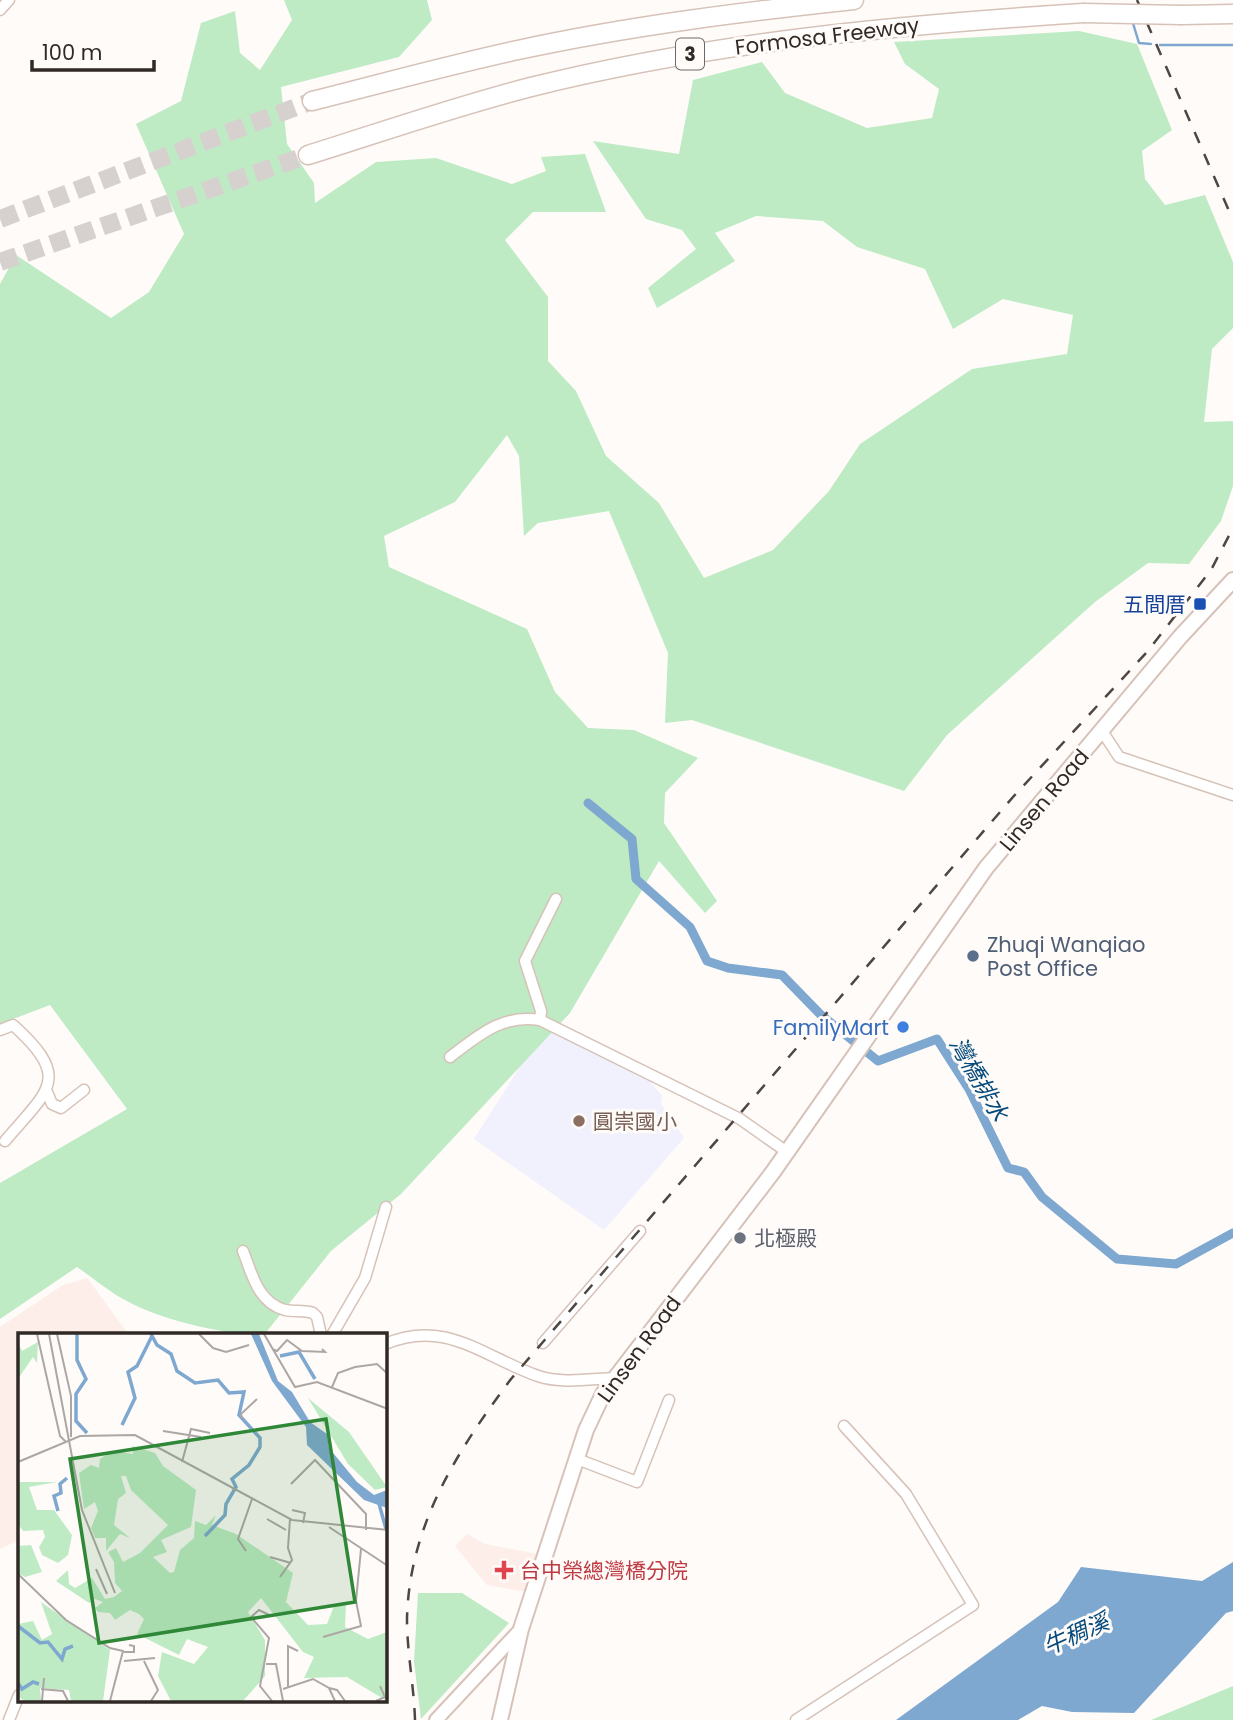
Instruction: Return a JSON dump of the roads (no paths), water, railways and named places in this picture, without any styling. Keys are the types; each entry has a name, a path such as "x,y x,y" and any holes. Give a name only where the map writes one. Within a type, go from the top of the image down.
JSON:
{"highway":[{"name":"Formosa Freeway","path":"312,101 565,41 664,23 854,0"},
{"name":"Formosa Freeway","path":"308,155 530,88 673,57 889,27 1083,13 1233,14"}],"main road":[{"name":"Linsen Road","path":"500,1720 521,1629 586,1430 614,1378 787,1152 986,868 1233,580"}],"street":[{"path":"0,10 9,0"},
{"path":"1102,731 1119,757 1233,795"},
{"path":"540,1020 541,1011 525,961 556,899"},
{"path":"450,1057 489,1027 520,1016 540,1020 740,1119 787,1152"},
{"path":"0,1030 13,1025 44,1058 50,1071 47,1092 52,1104 61,1108 84,1090"},
{"path":"5,1142 47,1092"},
{"path":"333,1333 365,1278 386,1207"},
{"path":"543,1343 640,1231"},
{"path":"243,1251 254,1282 270,1304 280,1309 313,1313 317,1317 321,1333"},
{"path":"387,1343 403,1336 425,1333 451,1338 539,1377 561,1381 614,1378"},
{"path":"578,1459 637,1482 669,1401"},
{"path":"796,1720 973,1605 906,1494 844,1426"},
{"path":"436,1720 521,1629"},
{"path":"9,1720 18,1698"}],"water":[{"name":"牛稠溪","path":"1233,1562 1233,1611 1226,1613 1134,1713 1072,1712 1042,1706 1018,1720 896,1720 1058,1602 1081,1567 1202,1581"}],"waterway":[{"path":"1132,20 1139,43 1151,44"},
{"path":"1160,45 1233,45"},
{"name":"灣橋排水","path":"588,803 632,839 636,879 690,927 707,961 728,968 782,975 820,1014 878,1061 937,1039 969,1089 1008,1168 1024,1172 1042,1197 1117,1259 1176,1264 1233,1233"}],"tunnel":[{"path":"0,219 312,101"},
{"path":"0,262 308,155"}],"railway":[{"path":"1137,0 1233,220"},
{"path":"415,1720 407,1619 416,1552 440,1491 491,1406 511,1379 1013,797 1147,652 1211,570 1233,528"}],"place":[{"name":"五間厝","path":"1200,604"},
{"name":"Zhuqi Wanqiao Post Office","path":"973,956"},
{"name":"FamilyMart","path":"903,1027"},
{"name":"圓崇國小","path":"579,1121"},
{"name":"北極殿","path":"740,1238"},
{"name":"台中榮總灣橋分院","path":"504,1570"}]}
